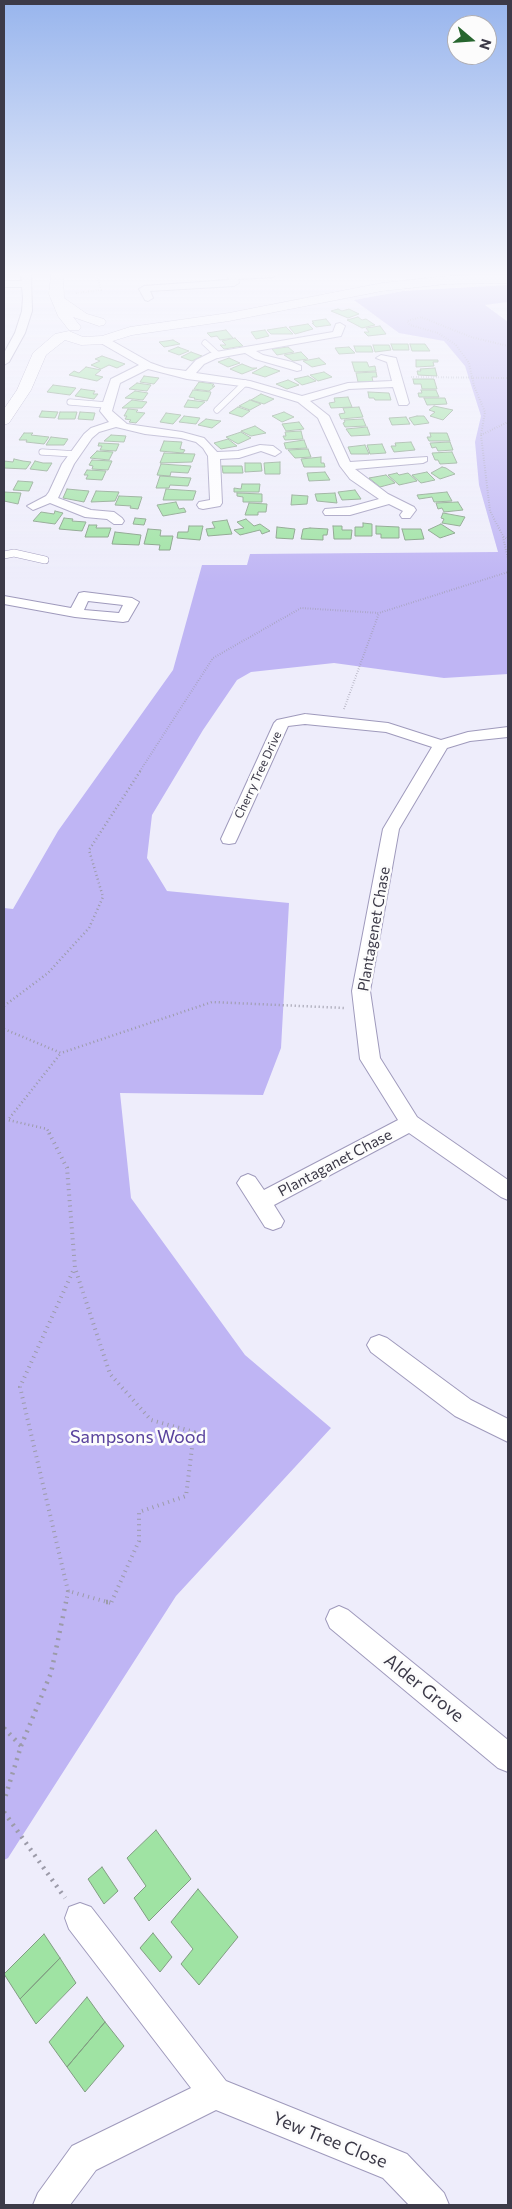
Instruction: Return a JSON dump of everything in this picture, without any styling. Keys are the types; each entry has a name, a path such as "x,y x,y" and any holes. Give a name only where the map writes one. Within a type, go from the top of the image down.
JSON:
{"main road":[{"path":"4,420 24,390 30,377"}],"street":[{"path":"123,377 115,381 106,405 109,417 117,423 133,429 171,433 192,438 207,446 214,456 222,504 202,505"},
{"path":"196,377 244,383 283,392 302,400 323,416 346,466 362,483 408,513 423,507"},
{"path":"396,377 404,403"},
{"path":"302,400 348,386 397,380"},
{"path":"33,506 50,499 59,488 62,476 88,436 95,430 117,423"},
{"path":"214,456 239,454 272,447"},
{"path":"346,466 403,466 423,459"},
{"path":"50,499 89,514 114,515"},
{"path":"330,512 353,515 390,500"},
{"path":"4,600 75,612"},
{"name":"Cherry Tree Drive","path":"229,839 282,724 305,719 388,728 441,745"},
{"path":"441,745 468,737 508,732"},
{"name":"Plantagenet Chase","path":"441,745 391,829 361,991 370,1059 410,1123 508,1191"},
{"name":"Plantaganet Chase","path":"261,1202 410,1123"},
{"name":"Plantaganet Chase","path":"248,1183 273,1221"},
{"path":"379,1344 463,1408 508,1431"},
{"name":"Alder Grove","path":"339,1619 508,1758"},
{"path":"50,2205 84,2158 215,2093 80,1918"},
{"name":"Yew Tree Close","path":"215,2093 394,2166 432,2205"}],"lane":[{"path":"217,410 244,383"},
{"path":"70,402 106,405"},
{"path":"42,452 75,454"},
{"path":"4,554 14,553 46,560"}],"path":[{"path":"397,380 469,377"},
{"path":"471,377 485,412 481,435 490,511 503,536 508,559"},
{"path":"474,377 508,378"},
{"path":"481,435 508,422"},
{"path":"503,536 508,540"},
{"path":"4,1006 48,973 90,928 103,897 89,850 214,658 301,608 379,614 508,572"},
{"path":"351,690 379,614"},
{"path":"68,1591 111,1603 139,1540 139,1512 186,1496 194,1432 152,1420 110,1374 75,1268 67,1168 47,1129 8,1120 61,1053 212,1002 363,1008"},
{"path":"4,1029 61,1053"},
{"path":"4,1801 21,1746 51,1673 68,1591 20,1387 75,1268"},
{"path":"4,1728 21,1746"},
{"path":"4,1812 22,1841 80,1918"}],"green space":[{"name":"Sampsons Wood","path":"469,377 508,377 508,674 444,678 334,663 251,672 237,680 203,730 152,815 147,858 167,891 289,903 281,1048 263,1095 120,1093 131,1198 245,1355 331,1428 176,1596 8,1858 4,1860 4,908 13,909 58,831 173,670 202,565 247,565 250,554 498,552 479,485 475,442 481,416"}],"building":[{"path":"79,377 103,377 97,381"},
{"path":"143,377 159,378 154,384 140,382"},
{"path":"310,377 316,381 302,385 294,379"},
{"path":"313,377 332,377 318,381"},
{"path":"357,377 372,377 373,382 358,382"},
{"path":"413,379 434,379 437,389 422,389 421,384 414,384"},
{"path":"288,380 299,385 287,389 276,384"},
{"path":"199,382 214,384 212,386 215,386 209,391 194,389"},
{"path":"137,383 151,385 147,391 129,389"},
{"path":"53,385 76,388 70,395 47,392"},
{"path":"81,389 95,391 93,394 98,394 94,399 75,396"},
{"path":"193,390 211,392 207,401 189,397"},
{"path":"421,390 436,390 439,397 419,397 418,393 422,393"},
{"path":"135,391 148,393 143,400 125,398"},
{"path":"368,392 389,393 391,400 369,398"},
{"path":"261,394 274,399 264,404 251,400"},
{"path":"348,397 352,407 331,408 329,403 335,402 334,398"},
{"path":"424,398 445,398 447,404 427,405"},
{"path":"132,400 147,402 142,408 122,408"},
{"path":"188,400 205,402 198,408 184,407"},
{"path":"250,400 261,404 250,410 239,406"},
{"path":"434,406 453,410 443,420 430,416 435,412 429,410"},
{"path":"238,407 250,411 242,417 229,413"},
{"path":"359,407 363,417 341,419 339,414 345,413 343,408"},
{"path":"128,409 145,413 136,423 129,422 131,420 125,419 127,416 124,416"},
{"path":"42,411 58,412 55,418 39,417"},
{"path":"60,412 77,412 75,419 58,419"},
{"path":"80,412 95,413 93,420 78,419"},
{"path":"284,412 294,417 282,422 272,416"},
{"path":"166,413 181,415 173,424 160,422"},
{"path":"184,416 200,418 196,424 179,422"},
{"path":"424,416 429,423 414,425 409,418"},
{"path":"406,417 410,424 392,425 389,418"},
{"path":"206,419 221,421 212,428 198,425"},
{"path":"363,419 366,426 345,427 343,423 345,422 344,420"},
{"path":"299,422 304,429 286,431 282,424"},
{"path":"255,426 266,433 251,436 241,431"},
{"path":"367,427 370,435 351,436 346,429"},
{"path":"301,431 303,439 285,440 283,436 286,436 285,432"},
{"path":"241,432 251,438 238,444 226,437"},
{"path":"24,433 49,437 44,444 19,440"},
{"path":"430,433 447,433 450,441 429,441 427,437 431,437"},
{"path":"111,435 126,436 124,442 104,441"},
{"path":"51,437 68,439 64,445 46,445"},
{"path":"228,439 237,446 221,449 214,443"},
{"path":"304,440 307,448 286,449 284,443"},
{"path":"164,441 182,442 180,449 185,450 183,453 160,451"},
{"path":"411,442 415,450 394,452 391,446 396,446 395,443"},
{"path":"450,442 453,450 438,451 436,447 432,448 430,443"},
{"path":"99,443 119,444 116,451 100,450 102,446 98,446"},
{"path":"382,444 386,453 370,454 367,445"},
{"path":"365,445 369,454 351,454 348,447"},
{"path":"308,449 311,457 295,458 288,450"},
{"path":"97,451 113,452 109,460 90,458"},
{"path":"452,452 457,463 440,464 438,460 435,460 432,453"},
{"path":"164,453 195,454 192,462 160,463"},
{"path":"321,457 321,463 324,463 325,467 304,467 301,459"},
{"path":"14,459 31,462 26,469 4,468 4,461 13,462"},
{"path":"92,460 112,461 108,470 92,469 93,466 89,465"},
{"path":"35,461 52,463 47,471 30,469"},
{"path":"280,462 280,474 265,474 264,463"},
{"path":"245,463 261,463 262,471 245,472"},
{"path":"161,464 191,466 188,473 171,472 170,476 157,475"},
{"path":"222,466 242,466 243,473 223,473"},
{"path":"442,467 455,474 440,479 431,473"},
{"path":"87,470 106,471 102,480 86,479 88,475 84,475"},
{"path":"325,472 330,480 309,481 307,473"},
{"path":"427,472 435,480 421,483 412,475"},
{"path":"397,473 399,475 408,473 417,481 399,485 388,475"},
{"path":"386,475 395,483 380,487 369,478"},
{"path":"160,476 191,478 188,486 170,485 169,488 156,488"},
{"path":"18,481 33,482 29,491 13,490"},
{"path":"242,484 260,484 259,492 234,492 234,488 241,489"},
{"path":"67,489 89,491 84,502 63,498"},
{"path":"166,489 196,491 193,500 163,500"},
{"path":"355,490 361,499 342,500 338,492"},
{"path":"96,491 119,492 115,501 91,502"},
{"path":"4,492 21,493 18,504 4,501"},
{"path":"447,492 452,501 434,502 432,497 419,499 417,495"},
{"path":"237,493 262,494 262,502 243,502 243,497 237,496"},
{"path":"335,493 337,503 317,501 315,494"},
{"path":"292,495 308,496 307,504 291,505"},
{"path":"119,496 142,497 138,509 130,508 131,506 115,505"},
{"path":"176,502 179,509 184,508 186,512 163,516 157,505"},
{"path":"458,502 463,510 444,512 442,508 438,509 436,503"},
{"path":"249,503 267,504 266,512 258,512 258,515 245,515"},
{"path":"55,511 63,513 55,524 33,521 41,512 54,514"},
{"path":"443,513 465,517 460,526 442,523 444,519 441,518"},
{"path":"64,518 73,519 72,521 86,522 82,531 59,529"},
{"path":"135,518 146,519 144,525 133,524"},
{"path":"246,519 254,526 260,524 270,531 262,534 260,530 240,535 234,530 244,528 237,522"},
{"path":"227,520 232,534 208,536 206,529 215,528 212,522"},
{"path":"363,523 372,524 372,536 355,536 355,527 363,527"},
{"path":"441,524 455,533 440,538 428,530"},
{"path":"89,525 97,525 96,528 111,528 108,537 85,537"},
{"path":"189,526 203,526 200,540 177,538 178,532 188,532"},
{"path":"333,526 342,526 342,530 352,530 351,539 334,539"},
{"path":"376,526 399,527 399,538 381,538 381,534 376,534"},
{"path":"277,527 295,529 293,539 276,538"},
{"path":"148,529 161,530 160,536 173,536 170,550 159,550 160,545 144,544"},
{"path":"303,529 328,529 327,535 323,535 323,540 301,539"},
{"path":"402,529 421,529 424,539 405,540"},
{"path":"115,532 141,535 139,545 112,544"},
{"path":"156,1830 191,1879 149,1921 134,1898 146,1886 127,1858"},
{"path":"102,1867 118,1891 104,1904 88,1879"},
{"path":"198,1889 238,1937 199,1985 181,1964 193,1949 171,1922"},
{"path":"153,1933 172,1957 160,1972 140,1948"},
{"path":"44,1934 60,1958 20,1999 4,1974"},
{"path":"60,1958 76,1983 36,2024 20,1999"},
{"path":"87,1997 105,2022 67,2067 49,2042"},
{"path":"105,2022 124,2046 85,2092 67,2067"}]}
